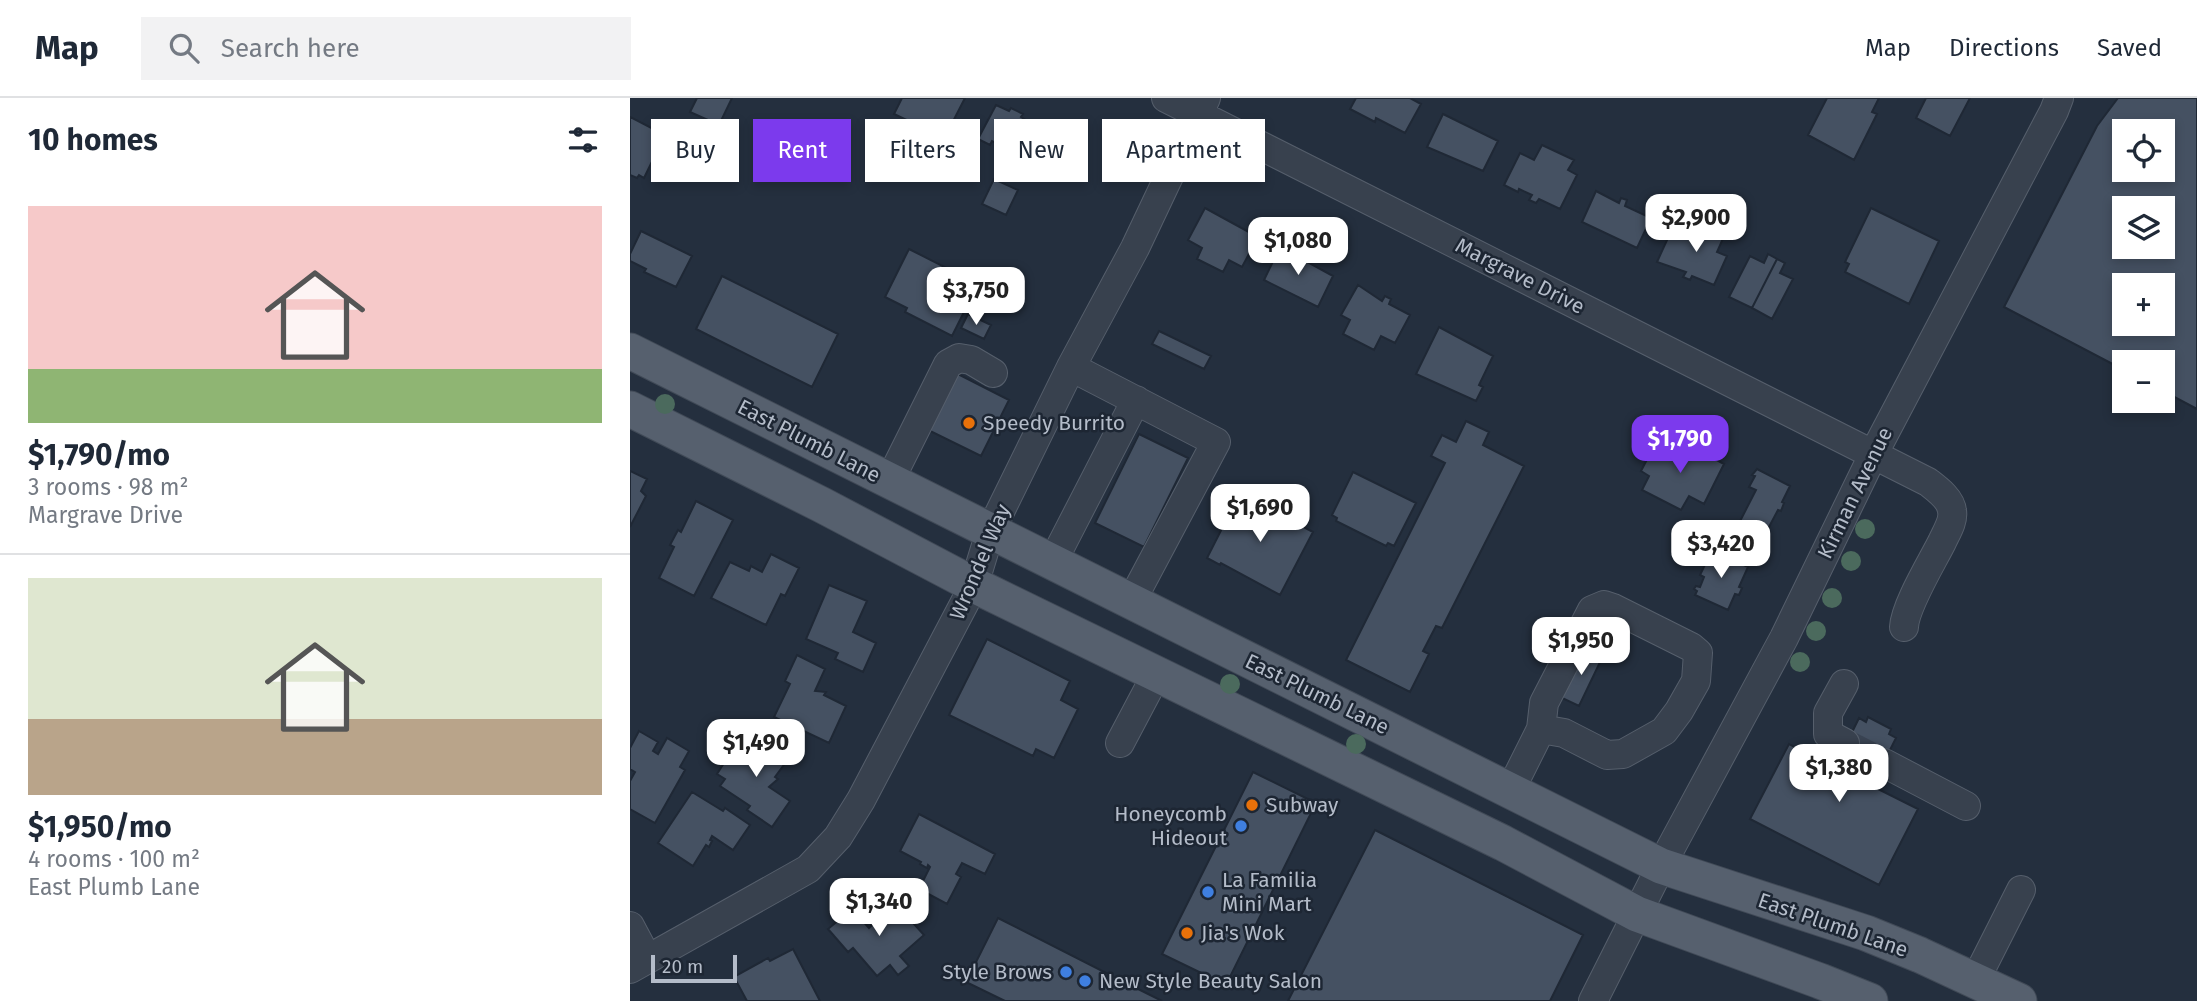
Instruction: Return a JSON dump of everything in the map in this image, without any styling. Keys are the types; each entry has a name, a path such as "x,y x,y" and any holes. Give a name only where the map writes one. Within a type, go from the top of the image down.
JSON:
{"main road":[{"name":"East Plumb Lane","path":"630,351 1661,866 1866,933 2018,1001"},
{"path":"630,409 974,585 1503,843 1637,914 1870,1001"}],"street":[{"name":"Margrave Drive","path":"1166,98 1202,106 1928,482 1948,502 1952,512 1950,526 1915,596 1904,626"},
{"name":"Kirman Avenue","path":"1593,1001 1661,866 1783,638 1873,455 2059,98"},
{"name":"Wrondel Way","path":"639,964 808,869 838,837 862,800 974,585 990,532 1071,367 1135,248 1202,106"},
{"path":"889,481 948,365 959,358 971,360 993,373"},
{"path":"1071,367 1216,442 1131,602"},
{"path":"1052,563 1136,400"},
{"path":"1510,791 1541,729 1544,703 1592,610 1604,605 1613,608 1698,653 1696,681 1679,711 1664,731 1623,754 1607,755 1564,733 1541,729"},
{"path":"1120,743 1157,673"},
{"path":"1844,684 1828,713 1828,734 1845,743"},
{"path":"1884,763 1966,806"},
{"path":"1975,981 2021,890"},
{"path":"630,926 639,964"}],"building":[{"path":"697,98 732,98 722,119 706,119 690,112"},
{"path":"902,98 965,98 954,119 904,119 894,114"},
{"path":"1356,98 1410,98 1421,104 1405,133 1376,118 1375,122 1350,109"},
{"path":"1827,98 1879,98 1872,112 1877,114 1854,160 1808,135"},
{"path":"1926,98 1970,98 1950,136 1916,118"},
{"path":"2118,98 2197,98 2197,409 2175,397 2175,350 2112,350 2112,364 2004,307 2097,126"},
{"path":"996,105 1023,114 1021,117 1024,119 994,119 994,142 990,145 980,140"},
{"path":"1443,114 1498,141 1483,171 1427,147"},
{"path":"630,117 651,128 651,164 644,178 630,175"},
{"path":"1542,145 1574,160 1568,170 1577,175 1560,209 1539,199 1536,203 1529,200 1532,195 1504,185 1520,153 1534,160"},
{"path":"994,179 994,182 1018,190 1006,215 982,204"},
{"path":"1596,191 1619,203 1621,198 1627,200 1625,206 1651,218 1637,248 1582,222"},
{"path":"1205,208 1258,237 1242,267 1229,260 1223,272 1197,259 1202,248 1188,240"},
{"path":"1871,208 1939,241 1909,304 1845,272 1849,264 1845,262"},
{"path":"1704,222 1726,232 1717,252 1727,256 1714,285 1692,276 1690,280 1683,277 1686,272 1657,262 1672,229 1696,240"},
{"path":"641,231 692,256 676,287 644,272 646,269 630,261 630,254"},
{"path":"1280,247 1333,276 1318,307 1264,280"},
{"path":"909,249 978,284 952,336 905,312 907,308 885,297"},
{"path":"1768,254 1777,259 1752,308 1729,297 1750,256 1764,263"},
{"path":"1777,259 1785,263 1780,273 1793,279 1772,319 1752,308"},
{"path":"722,276 838,334 812,387 696,329"},
{"path":"1358,285 1382,301 1385,296 1391,299 1389,304 1410,315 1395,343 1381,336 1374,350 1343,334 1350,320 1341,315"},
{"path":"968,314 991,325 984,339 961,328"},
{"path":"1439,327 1493,356 1479,385 1483,387 1476,401 1416,374"},
{"path":"1159,331 1211,356 1204,369 1152,344"},
{"path":"952,371 1009,400 981,456 924,428"},
{"path":"1466,421 1489,432 1483,445 1524,466 1442,628 1436,626 1423,651 1429,654 1410,692 1346,660 1445,463 1431,456 1442,435 1456,442"},
{"path":"1139,434 1188,458 1144,547 1095,523"},
{"path":"1656,442 1672,450 1675,444 1702,458 1704,453 1724,464 1704,504 1689,496 1681,510 1642,490 1649,476 1641,471"},
{"path":"1757,469 1790,486 1782,502 1781,511 1778,510 1761,542 1736,529 1756,490 1749,487 1755,476 1752,475"},
{"path":"630,471 647,479 641,491 646,496 630,527"},
{"path":"1353,472 1416,503 1394,546 1388,543 1386,546 1336,521 1337,518 1332,515"},
{"path":"1240,493 1313,532 1280,595 1207,558"},
{"path":"696,501 733,520 694,596 659,578 674,547 670,545 678,530 681,532"},
{"path":"1712,550 1748,567 1739,587 1742,588 1739,595 1735,594 1728,610 1695,595 1697,591 1694,589 1696,586 1700,587 1704,577 1700,575"},
{"path":"771,554 799,568 785,596 781,594 766,625 711,598 730,562 749,571 751,566 762,572"},
{"path":"829,585 867,601 853,632 876,643 863,672 835,659 838,653 806,639"},
{"path":"987,639 1070,681 1061,700 1078,709 1054,758 1036,749 1033,756 949,715"},
{"path":"1584,648 1602,658 1579,706 1560,697"},
{"path":"797,655 825,669 815,691 826,692 824,695 846,706 829,743 774,717 790,684 785,681"},
{"path":"1868,717 1891,729 1889,734 1896,738 1873,784 1868,784 1918,809 1879,885 1750,819 1789,744 1841,770 1842,768 1836,765 1859,718 1866,722"},
{"path":"639,731 658,742 653,751 658,754 667,738 689,751 680,767 685,770 655,823 630,809 630,781 635,772 630,769 630,748"},
{"path":"755,734 789,758 775,777 778,779 769,787 790,801 772,827 747,810 750,806 720,786 725,779 717,774 731,752 739,757"},
{"path":"1253,772 1316,803 1226,985 1162,954"},
{"path":"692,792 723,811 725,808 750,825 733,850 712,836 709,847 706,845 693,866 658,843"},
{"path":"919,814 995,854 985,874 962,863 956,874 961,877 947,904 919,889 930,867 928,865 927,868 900,851"},
{"path":"1375,830 1583,935 1550,1001 1288,1001"},
{"path":"895,903 924,935 900,956 909,966 898,975 890,965 877,976 853,948 848,952 828,929 852,909 869,928 873,924 871,922"},
{"path":"998,918 1162,1001 1005,1001 966,982"},
{"path":"793,949 820,1001 747,1001 734,977 768,958 770,961"}],"tunnel":[{"path":"1845,743 1884,763"}],"place":[{"name":"Speedy Burrito","path":"969,423"},
{"name":"Subway","path":"1252,805"},
{"name":"Honeycomb Hideout","path":"1241,826"},
{"name":"La Familia Mini Mart","path":"1208,892"},
{"name":"Jia's Wok","path":"1187,933"},
{"name":"Style Brows","path":"1066,972"},
{"name":"New Style Beauty Salon","path":"1085,981"}]}
